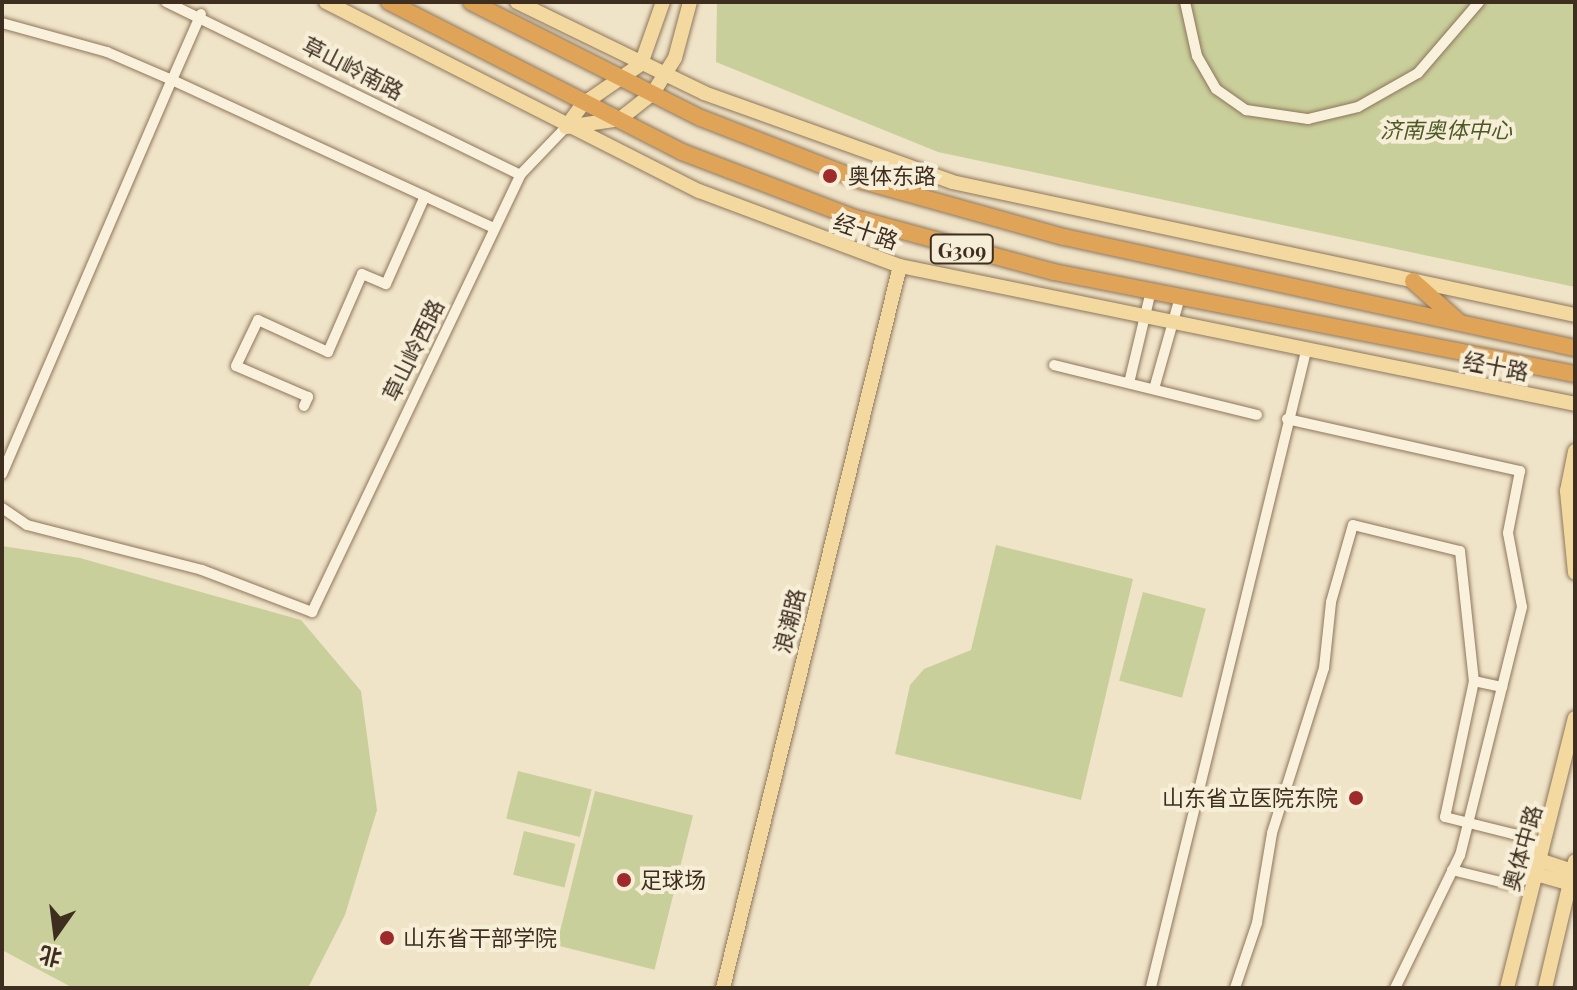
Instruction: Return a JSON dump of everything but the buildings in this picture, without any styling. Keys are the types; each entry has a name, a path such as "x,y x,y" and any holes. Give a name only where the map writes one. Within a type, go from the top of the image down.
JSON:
{"highway":[{"name":"经十路","path":"389,2 583,104 756,184 855,218 1151,291 1575,374"},
{"name":"经十路","path":"471,2 758,143 941,205 1575,348"},
{"path":"1413,281 1460,323"}],"main road":[{"name":"经十路","path":"326,2 566,127 699,191 900,266 1173,325 1575,404"},
{"path":"517,2 641,64 777,122 952,182 1575,315"},
{"path":"566,127 583,104 641,64 663,2"},
{"path":"566,127 620,119 653,93 667,75 690,2"},
{"name":"浪潮路","path":"723,988 900,266"},
{"path":"1575,451 1567,491 1575,573"},
{"name":"奥体中路","path":"1507,988 1575,718"},
{"path":"1539,868 1574,875 1545,988"}],"street":[{"name":"草山岭南路","path":"166,2 201,14 520,175"},
{"path":"1185,2 1197,56 1216,89 1246,110 1300,119 1358,107 1418,73 1479,2"},
{"path":"2,474 201,14"},
{"path":"2,23 107,52 494,228"},
{"name":"草山岭西路","path":"2,508 27,525 202,570 312,612 520,175 566,127"},
{"path":"304,406 308,397 236,366 258,320 328,352 362,274 386,284 425,196"},
{"path":"1129,383 1151,291"},
{"path":"1154,389 1180,297"},
{"path":"1151,987 1306,351"},
{"path":"1054,365 1257,415"},
{"path":"1287,419 1520,471 1508,533 1522,607 1468,823 1452,870 1395,988"},
{"path":"1235,988 1257,923 1272,833 1324,668 1331,602 1353,525 1460,551 1474,681 1445,817 1521,836 1539,868 1513,885 1452,870"},
{"path":"1474,681 1502,687"}],"green space":[{"name":"济南奥体中心","path":"717,2 1575,2 1575,287 938,152 716,62"},
{"path":"996,545 1133,579 1081,800 895,754 910,685 924,669 971,650"},
{"path":"2,546 80,558 301,620 361,691 377,810 345,915 308,988 73,988 2,950"},
{"path":"1143,592 1206,609 1182,698 1119,681"},
{"path":"518,771 592,789 580,837 506,819"},
{"name":"足球场","path":"595,791 693,815 655,970 557,945"},
{"path":"524,831 575,844 565,887 513,875"}],"place":[{"name":"奥体东路","path":"830,176"},
{"name":"山东省立医院东院","path":"1356,798"},
{"name":"足球场","path":"624,880"},
{"name":"山东省干部学院","path":"387,938"}]}
